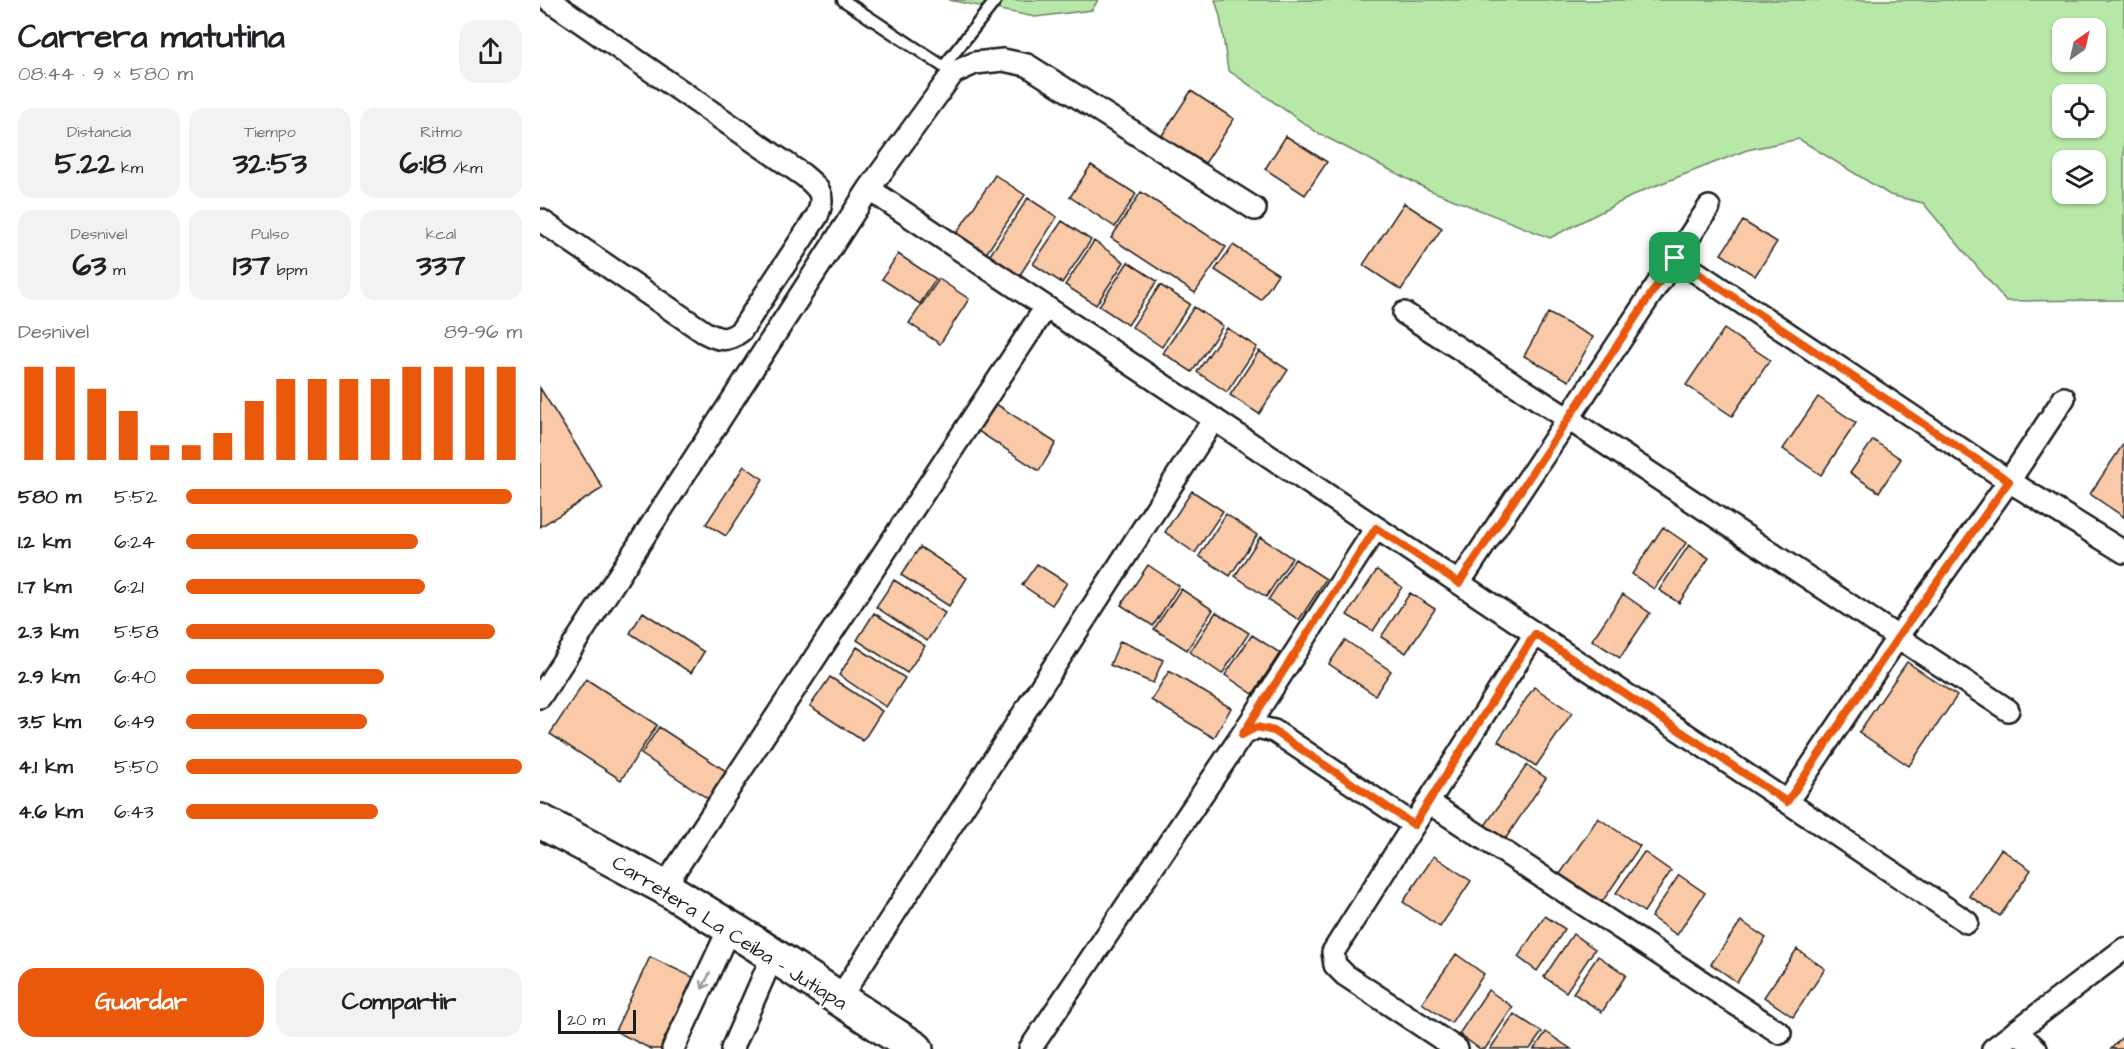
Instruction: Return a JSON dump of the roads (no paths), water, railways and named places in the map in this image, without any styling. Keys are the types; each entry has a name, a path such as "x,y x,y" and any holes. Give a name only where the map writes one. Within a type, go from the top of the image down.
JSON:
{"main road":[{"name":"Carretera La Ceiba - Jutiapa","path":"540,821 664,887 730,927 916,1049"}],"street":[{"path":"540,220 704,332 723,340 741,331 822,205 821,193 803,175 549,0"},
{"path":"540,697 948,69 1003,60 1027,65 1256,209"},
{"path":"869,189 1967,922"},
{"path":"1459,583 1709,207"},
{"path":"1675,258 2009,481 2124,552"},
{"path":"664,887 1046,307"},
{"path":"1404,313 1567,418 2007,710"},
{"path":"1787,802 2064,398"},
{"path":"839,999 1214,419"},
{"path":"1030,1049 1242,735 1376,528"},
{"path":"1456,1049 1345,975 1335,965 1333,952 1535,634"},
{"path":"1242,735 1257,727 1274,731 1414,825"},
{"path":"1428,801 1780,1033"},
{"path":"673,1049 730,927"},
{"path":"1993,1049 2124,949"},
{"path":"732,1049 773,955"},
{"path":"2016,1031 2036,1049"}],"lane":[{"path":"843,0 948,69 996,0"}]}
